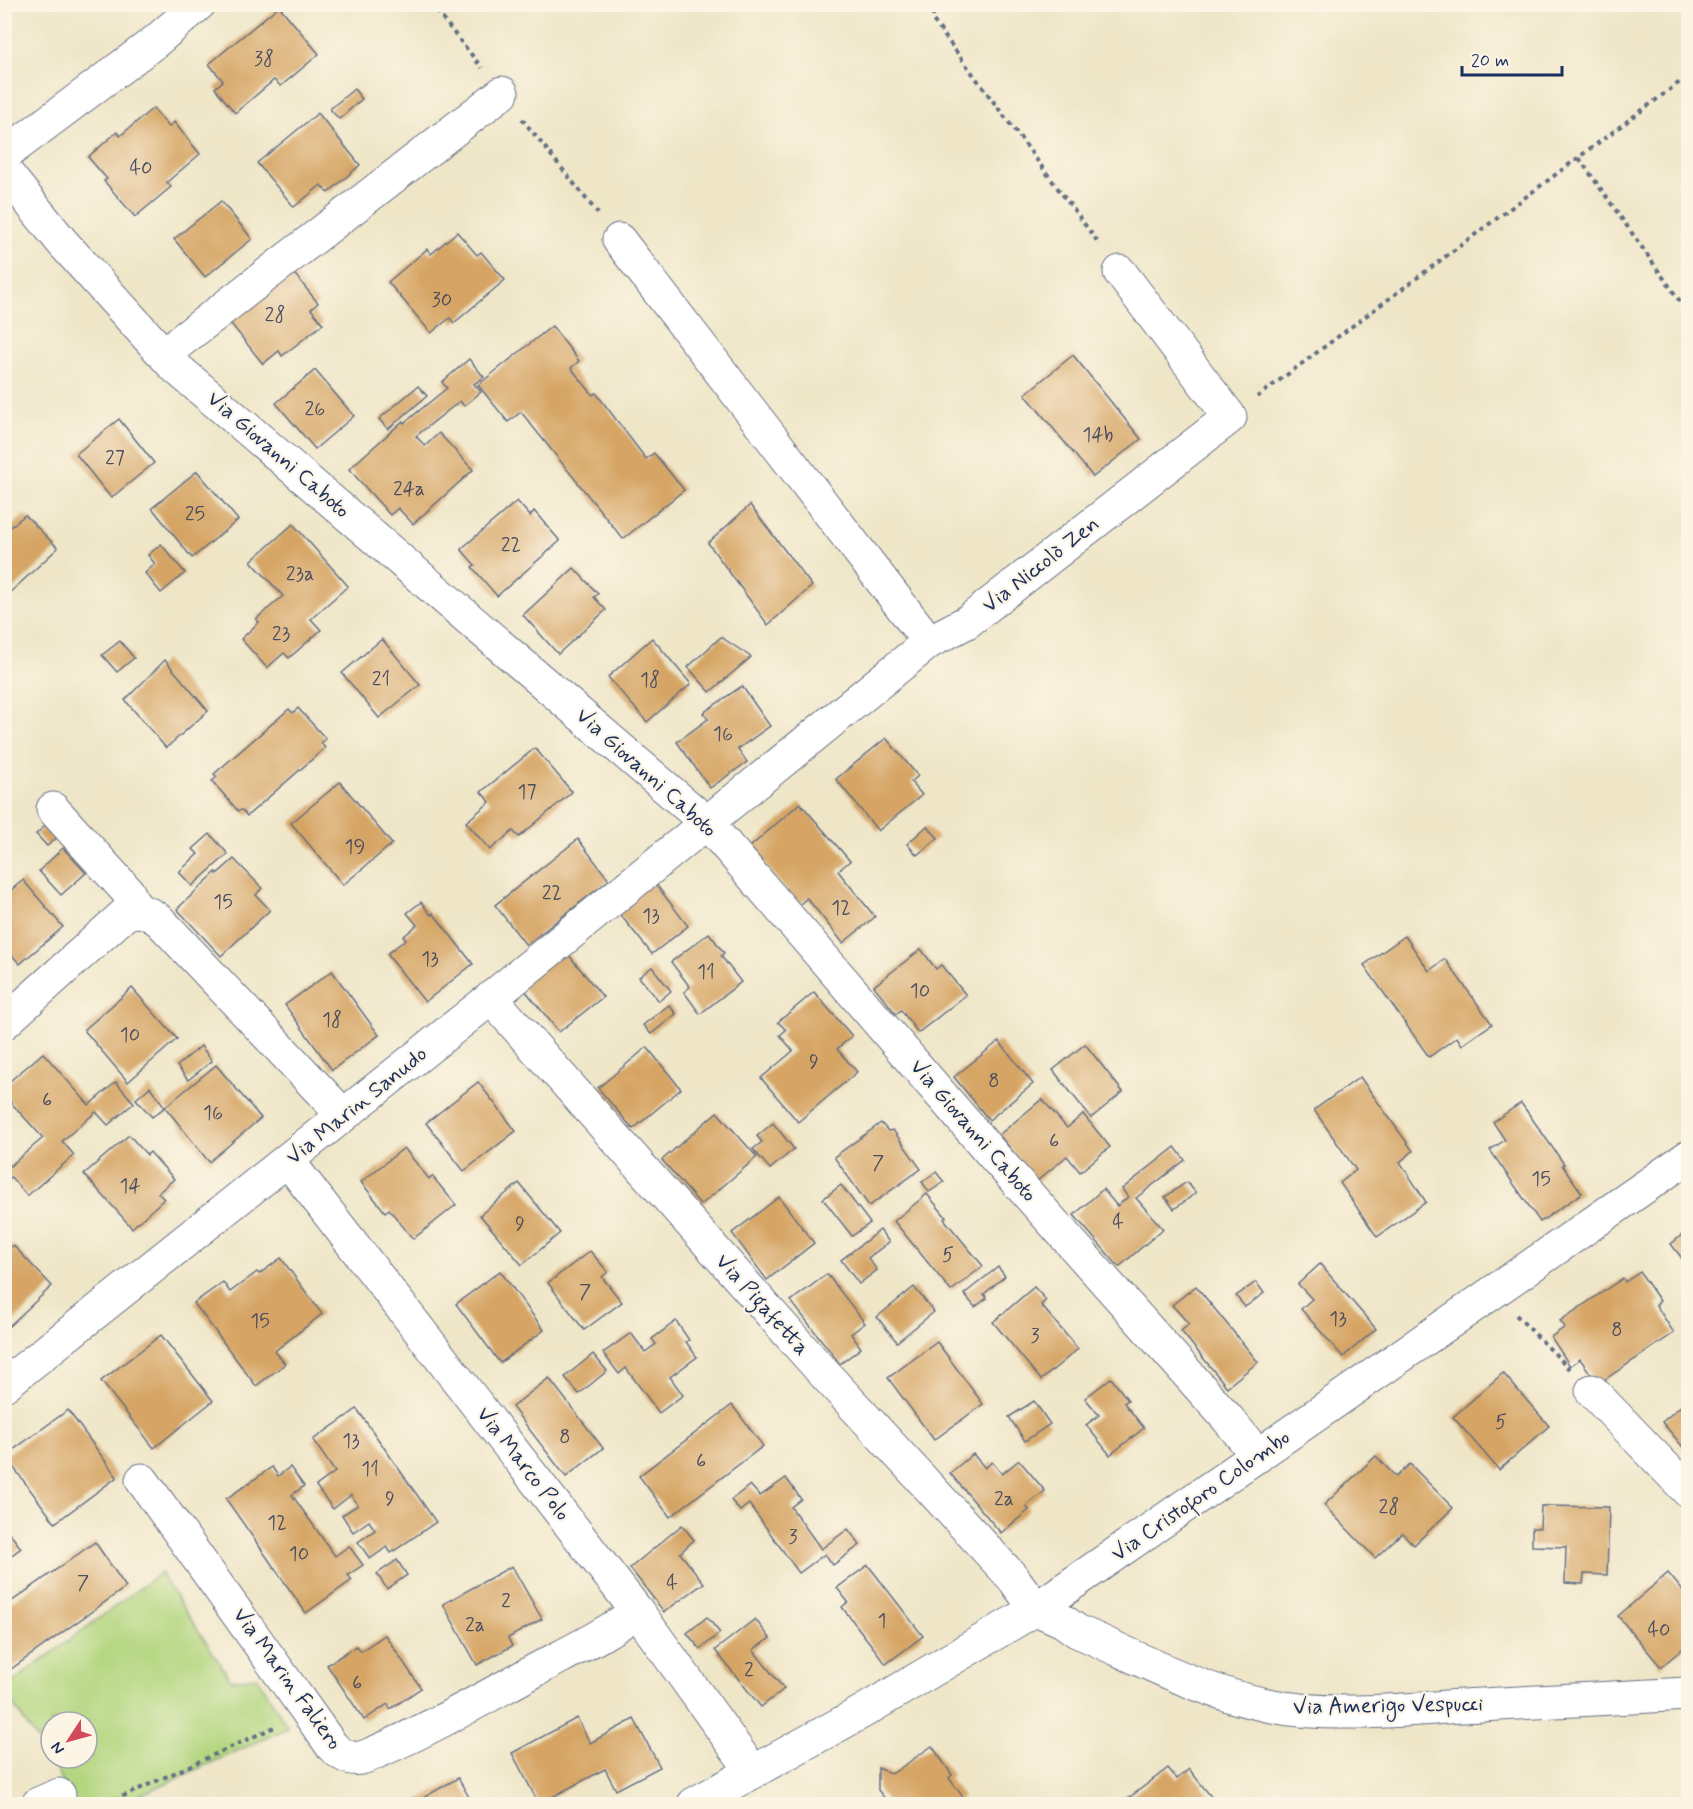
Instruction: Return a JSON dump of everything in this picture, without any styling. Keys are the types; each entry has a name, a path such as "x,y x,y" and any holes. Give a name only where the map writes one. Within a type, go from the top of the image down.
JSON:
{"street":[{"path":"4,155 156,41 199,4"},
{"path":"164,354 502,93"},
{"name":"Via Giovanni Caboto","path":"4,170 62,242 174,366 707,823 993,1155 1215,1403 1258,1456"},
{"path":"619,240 929,642"},
{"path":"1120,272 1230,417"},
{"name":"Via Niccolò Zen","path":"707,823 929,642 968,622 1230,417"},
{"path":"53,809 128,892 137,911"},
{"name":"Via Marin Sanudo","path":"4,1385 288,1161 707,823"},
{"path":"4,1023 124,915 131,911 152,915 343,1115"},
{"name":"Via Pigafetta","path":"491,998 820,1369 1013,1578 1036,1609"},
{"name":"Via Cristoforo Colombo","path":"694,1804 897,1692 1036,1609 1689,1156"},
{"name":"Via Marco Polo","path":"288,1161 637,1611 753,1772"},
{"path":"1592,1391 1689,1491"},
{"name":"Via Marin Faliero","path":"142,1479 332,1746 349,1758 368,1756 429,1726 624,1622 637,1611"},
{"name":"Via Amerigo Vespucci","path":"1036,1609 1063,1621 1077,1631 1201,1684 1250,1701 1285,1709 1410,1710 1689,1694"}],"path":[{"path":"431,4 619,240"},
{"path":"936,4 933,19 1120,272"},
{"path":"1230,417 1689,76"},
{"path":"1579,158 1684,307"},
{"path":"1512,1311 1592,1391"},
{"path":"106,1804 285,1723"}],"green space":[{"path":"160,1573 231,1680 257,1677 288,1728 120,1804 74,1804 57,1770 99,1770 99,1710 39,1710 39,1743 5,1693 5,1688"}],"building":[{"path":"279,6 319,54 281,86 274,80 235,113 215,88 223,81 209,64"},
{"path":"354,89 362,99 339,119 330,109"},
{"path":"153,108 169,127 174,122 200,154 167,182 171,187 135,217 104,181 107,179 88,157 117,132 120,136"},
{"path":"318,113 360,165 328,193 321,185 294,207 257,163"},
{"path":"221,201 252,239 205,277 174,239"},
{"path":"457,232 477,255 481,252 505,280 454,323 450,318 431,333 388,282 427,249 431,254"},
{"path":"292,271 318,303 311,309 323,324 282,356 279,351 263,364 228,320"},
{"path":"552,326 579,361 571,368 593,395 596,393 646,459 654,453 684,490 623,539 521,412 508,422 478,385"},
{"path":"1073,355 1141,439 1093,477 1025,394"},
{"path":"469,359 484,377 474,384 481,392 464,406 460,401 416,436 425,446 439,433 473,470 413,524 398,508 390,515 349,469 403,421 404,423 447,388 442,382"},
{"path":"315,370 354,416 315,449 276,403"},
{"path":"418,386 427,396 388,429 379,419"},
{"path":"119,419 154,463 111,498 76,454"},
{"path":"197,471 238,520 192,558 152,508"},
{"path":"517,501 530,516 534,511 560,541 497,596 472,567 475,565 461,549"},
{"path":"750,505 812,586 768,625 708,543"},
{"path":"25,515 58,548 4,598 4,532"},
{"path":"293,524 348,586 311,619 321,630 289,658 284,653 267,668 241,639 259,622 256,619 283,596 251,561"},
{"path":"161,544 185,573 161,593 145,573 155,564 148,555"},
{"path":"574,568 598,594 594,597 606,610 558,654 523,615"},
{"path":"721,637 751,657 710,692 688,667"},
{"path":"652,638 691,684 647,722 608,677"},
{"path":"382,639 420,685 379,718 342,673"},
{"path":"120,641 134,658 117,672 102,655"},
{"path":"165,660 208,711 166,748 125,700"},
{"path":"742,686 770,726 738,749 747,762 710,788 677,742 708,719 703,713"},
{"path":"298,708 326,739 321,743 325,748 247,816 242,810 238,811 212,781 217,777 214,774 289,709 293,713"},
{"path":"886,738 918,776 911,782 922,795 878,831 836,779"},
{"path":"535,748 572,792 519,837 513,831 490,850 466,822 490,802 481,792"},
{"path":"340,782 392,844 343,885 291,823"},
{"path":"800,803 850,861 838,871 875,917 843,943 807,898 799,905 750,847"},
{"path":"47,824 59,836 47,846 36,834"},
{"path":"927,826 938,838 917,855 907,844"},
{"path":"210,834 228,854 192,886 179,872 198,854 193,849"},
{"path":"578,839 609,880 526,945 495,905"},
{"path":"63,848 86,873 61,895 39,871"},
{"path":"234,859 262,888 256,895 270,910 221,956 177,909 216,872 217,874"},
{"path":"651,878 688,926 652,954 614,907"},
{"path":"23,880 63,927 20,964 4,947 4,896"},
{"path":"421,902 431,915 433,913 473,964 425,1002 387,954 406,939 403,937 417,925 407,913"},
{"path":"709,933 724,953 721,956 741,982 700,1014 684,992 690,987 671,962"},
{"path":"1405,936 1429,971 1445,959 1492,1024 1462,1045 1457,1037 1429,1057 1364,965"},
{"path":"563,948 603,997 559,1032 520,984"},
{"path":"921,949 936,969 941,965 966,995 918,1033 901,1010 896,1014 874,986"},
{"path":"652,967 671,991 659,1001 639,977"},
{"path":"332,971 379,1035 332,1070 285,1005"},
{"path":"132,988 177,1039 128,1082 84,1030"},
{"path":"814,992 852,1036 837,1049 857,1072 798,1122 761,1078 793,1051 780,1035 786,1030 778,1022"},
{"path":"669,1005 676,1014 651,1034 643,1025"},
{"path":"999,1041 1033,1084 989,1120 954,1077"},
{"path":"1085,1044 1123,1092 1091,1118 1053,1070"},
{"path":"201,1046 212,1061 188,1080 177,1066"},
{"path":"647,1047 681,1089 633,1129 598,1088"},
{"path":"43,1053 89,1105 116,1082 134,1103 108,1125 96,1112 62,1141 74,1155 27,1196 11,1177 4,1183 4,1161 10,1166 43,1138 4,1095 4,1086"},
{"path":"216,1065 261,1118 209,1162 165,1107"},
{"path":"1360,1077 1413,1151 1400,1162 1426,1202 1377,1237 1340,1183 1356,1170 1314,1110"},
{"path":"478,1082 516,1131 464,1171 426,1123"},
{"path":"150,1087 165,1107 152,1117 136,1099"},
{"path":"1042,1099 1067,1128 1083,1114 1110,1147 1080,1172 1067,1156 1037,1181 999,1135"},
{"path":"1521,1103 1582,1193 1540,1222 1490,1150 1505,1140 1493,1122"},
{"path":"717,1112 757,1157 701,1205 662,1160"},
{"path":"773,1123 794,1149 770,1169 753,1149 762,1142 757,1136"},
{"path":"881,1123 888,1131 893,1130 921,1169 869,1206 834,1157"},
{"path":"129,1135 147,1155 150,1152 174,1179 158,1193 164,1199 132,1228 84,1174"},
{"path":"1175,1147 1185,1160 1136,1198 1163,1229 1119,1267 1074,1215 1103,1189 1117,1206 1128,1197 1122,1189"},
{"path":"404,1148 429,1179 432,1176 456,1205 413,1239 389,1209 385,1212 361,1182"},
{"path":"936,1172 944,1182 929,1192 922,1182"},
{"path":"1187,1182 1196,1193 1174,1209 1165,1197"},
{"path":"519,1183 560,1233 522,1265 480,1215"},
{"path":"841,1185 870,1223 852,1236 823,1199"},
{"path":"927,1194 946,1217 944,1219 983,1266 951,1291 894,1221"},
{"path":"779,1197 814,1243 767,1280 732,1233"},
{"path":"880,1230 889,1242 868,1258 877,1270 859,1284 841,1260"},
{"path":"1688,1230 1688,1266 1671,1244"},
{"path":"13,1245 52,1286 7,1328 4,1324 4,1253"},
{"path":"590,1251 608,1272 602,1277 622,1302 584,1330 548,1283"},
{"path":"281,1258 322,1314 275,1351 285,1364 256,1386 194,1303 223,1282 230,1292"},
{"path":"1320,1264 1376,1329 1343,1357 1301,1309 1312,1299 1298,1284"},
{"path":"998,1267 1005,1276 984,1294 987,1298 975,1307 964,1294"},
{"path":"500,1271 544,1330 500,1363 456,1304"},
{"path":"1640,1272 1660,1301 1656,1305 1674,1333 1598,1384 1580,1359 1570,1366 1551,1337 1565,1327 1560,1321 1623,1278 1625,1282"},
{"path":"827,1274 865,1323 851,1334 861,1348 840,1364 791,1301"},
{"path":"1256,1282 1264,1293 1245,1307 1236,1296"},
{"path":"1196,1286 1258,1362 1227,1387 1181,1331 1189,1324 1172,1305"},
{"path":"914,1287 934,1312 897,1342 877,1317"},
{"path":"1034,1287 1046,1300 1041,1305 1078,1349 1041,1380 993,1322"},
{"path":"676,1321 689,1340 686,1342 697,1357 670,1377 683,1395 659,1413 626,1368 619,1374 603,1353 631,1333 645,1352 656,1344 652,1339"},
{"path":"161,1335 213,1401 154,1448 101,1381"},
{"path":"937,1342 983,1404 934,1440 888,1378"},
{"path":"593,1354 607,1371 579,1394 565,1377"},
{"path":"1503,1373 1549,1426 1499,1470 1453,1417"},
{"path":"549,1378 603,1448 566,1477 512,1407"},
{"path":"1111,1378 1128,1400 1124,1403 1144,1428 1110,1455 1086,1425 1099,1415 1085,1398"},
{"path":"1688,1400 1688,1453 1662,1422"},
{"path":"1034,1401 1050,1424 1025,1441 1009,1417"},
{"path":"732,1405 763,1446 670,1517 639,1476"},
{"path":"357,1409 436,1522 391,1553 387,1547 370,1559 358,1542 375,1530 369,1521 353,1532 342,1515 358,1505 351,1495 333,1509 316,1486 335,1472 313,1440"},
{"path":"68,1410 117,1477 55,1523 5,1456"},
{"path":"973,1454 985,1468 992,1462 1002,1474 1019,1460 1045,1491 1026,1506 1029,1510 1001,1533 950,1473"},
{"path":"1376,1456 1396,1477 1410,1464 1453,1508 1414,1545 1402,1533 1375,1558 1324,1505"},
{"path":"272,1467 278,1476 290,1467 304,1486 292,1495 335,1556 349,1546 363,1565 348,1575 352,1580 306,1613 226,1499"},
{"path":"786,1478 801,1499 791,1507 821,1549 848,1529 860,1545 833,1565 825,1554 799,1573 749,1504 740,1511 731,1500 750,1485 760,1496"},
{"path":"1541,1506 1609,1507 1607,1575 1584,1574 1583,1584 1565,1583 1566,1547 1532,1546 1532,1528 1540,1528"},
{"path":"682,1525 694,1540 680,1553 704,1583 664,1612 630,1568"},
{"path":"4,1526 21,1548 4,1561"},
{"path":"95,1542 126,1587 4,1674 4,1607"},
{"path":"397,1560 407,1575 387,1589 377,1574"},
{"path":"868,1565 923,1636 886,1664 842,1607 848,1602 837,1588"},
{"path":"512,1566 542,1619 508,1638 512,1646 477,1665 443,1604"},
{"path":"1668,1573 1688,1597 1688,1644 1661,1667 1618,1616"},
{"path":"707,1617 720,1633 700,1649 687,1633"},
{"path":"755,1619 770,1638 753,1650 784,1689 761,1707 715,1650"},
{"path":"385,1635 421,1688 390,1709 388,1704 364,1720 327,1665 356,1646 361,1651"},
{"path":"577,1718 590,1743 634,1719 660,1767 616,1790 605,1769 539,1804 512,1753"},
{"path":"932,1746 952,1775 949,1778 963,1797 953,1804 889,1804 878,1790 878,1768 892,1774"},
{"path":"1168,1768 1177,1779 1189,1769 1217,1804 1121,1804"},
{"path":"458,1778 473,1804 412,1804"}]}
